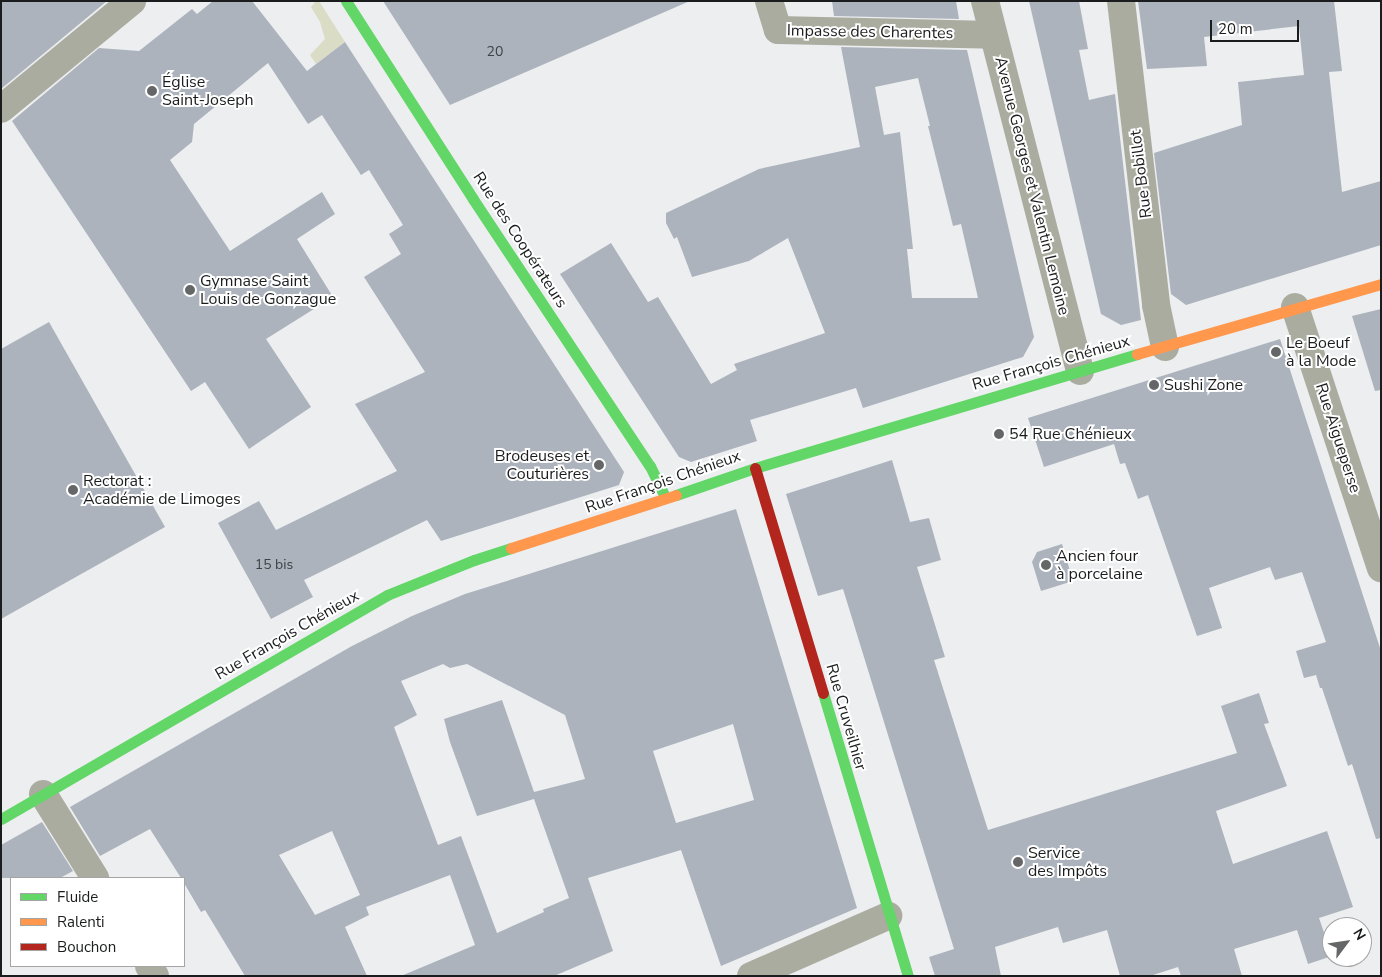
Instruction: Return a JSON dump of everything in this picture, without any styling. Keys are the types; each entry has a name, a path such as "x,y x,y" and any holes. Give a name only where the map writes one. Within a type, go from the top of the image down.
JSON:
{"main road":[{"name":"Rue des Coopérateurs","path":"346,1 473,199 650,466 665,497"},
{"name":"Rue François Chénieux","path":"1,819 387,595 474,560 624,513 665,497 755,468 1295,307 1381,284"},
{"name":"Rue Cruveilhier","path":"755,468 888,916 908,976"}],"street":[{"path":"7,105 132,1"},
{"name":"Impasse des Charentes","path":"769,1 778,30 993,35"},
{"name":"Avenue Georges et Valentin Lemoine","path":"985,1 1080,371"},
{"name":"Rue Bobillot","path":"1120,1 1156,305 1165,347"},
{"name":"Rue Aigueperse","path":"1295,307 1381,568"},
{"path":"43,794 94,877"},
{"path":"751,976 888,916"}],"green space":[{"path":"316,1 319,1 345,42 316,64 310,55 325,39 320,22 311,7"}],"building":[{"path":"1,1 107,1 1,89"},
{"path":"213,1 252,1 307,71 345,42 624,472 619,485 441,541 427,520 304,580 313,597 271,619 218,523 259,501 276,530 397,471 355,404 425,372 364,277 401,254 389,234 403,225 369,170 361,175 322,115 308,124 268,63 194,124 192,142 170,160 230,251 322,192 335,214 297,239 333,297 266,339 311,407 249,449 205,382 191,391 12,121 99,48 139,51 192,9 197,14"},
{"path":"383,1 690,1 450,105"},
{"path":"832,1 956,1 959,19 834,16"},
{"path":"1029,1 1079,1 1088,49 1079,50 1089,100 1115,94 1141,320 1121,325 1101,314"},
{"path":"1138,1 1334,1 1342,71 1329,72 1342,192 1381,181 1381,245 1186,305 1171,294 1154,153 1242,125 1238,82 1304,75 1299,26 1204,37 1207,66 1147,69"},
{"path":"841,47 967,50 1034,337 1023,357 863,408 856,388 750,420 757,441 691,462 679,457 560,274 611,243 648,302 658,297 711,384 737,370 734,364 825,333 788,238 749,261 692,277 677,237 674,239 666,223 666,213 759,169 860,147","holes":["918,78 930,126 928,126 953,226 961,224 978,298 912,298 907,249 913,249 900,132 884,135 875,87"]},
{"path":"1381,309 1381,390 1375,391 1352,316"},
{"name":"Rectorat : Académie de Limoges","path":"49,322 165,527 1,619 1,349"},
{"path":"1280,339 1381,651 1381,838 1376,839 1352,764 1348,766 1322,688 1320,688 1316,675 1304,678 1296,651 1326,642 1302,572 1275,580 1270,567 1209,588 1222,628 1197,636 1148,495 1138,499 1125,463 1120,464 1114,444 1044,467 1028,418"},
{"path":"892,460 910,522 929,518 941,560 917,567 945,657 934,660 988,830 1237,753 1221,706 1259,693 1269,723 1264,724 1287,786 1216,811 1233,864 1327,831 1353,907 1319,918 1322,927 1322,959 1308,964 1297,930 1234,949 1242,976 1181,976 1178,967 1150,976 1120,976 1107,930 1063,943 1058,927 995,947 1001,976 935,976 929,957 954,949 843,589 818,596 786,494"},
{"path":"736,509 857,908 721,966 681,850 588,878 613,951 554,976 401,976 475,945 450,875 366,907 369,915 345,927 367,976 245,976 205,910 201,912 185,885 185,877 180,877 150,829 100,856 70,807 352,646 412,616 465,594","holes":["443,664 450,668 467,664 565,715 585,779 534,792 502,700 444,719 450,742 477,816 534,799 569,898 543,909 544,912 497,933 461,836 438,845 394,727 417,715 401,681","733,724 754,800 676,823 653,751","332,831 360,895 315,915 279,855"]},
{"path":"1062,544 1073,581 1041,591 1032,562 1037,552"},
{"path":"42,822 73,871 62,877 1,878 1,845"}],"traffic: fast":[{"path":"346,1 473,199 650,466 665,497"},
{"path":"676,495 755,468 1137,354"},
{"path":"1,819 387,595 474,560 511,548"},
{"path":"823,693 908,976"}],"traffic: slow":[{"path":"1137,354 1381,284"},
{"path":"511,548 676,495"}],"traffic: jam":[{"path":"755,468 823,693"}],"place":[{"name":"Église Saint-Joseph","path":"152,91"},
{"name":"Gymnase Saint Louis de Gonzague","path":"190,290"},
{"name":"Le Boeuf à la Mode","path":"1276,352"},
{"name":"Sushi Zone","path":"1154,385"},
{"name":"54 Rue Chénieux","path":"999,434"},
{"name":"Brodeuses et Couturières","path":"599,465"},
{"name":"Rectorat : Académie de Limoges","path":"73,490"},
{"name":"Ancien four à porcelaine","path":"1046,565"},
{"name":"Service des Impôts","path":"1018,862"}]}
